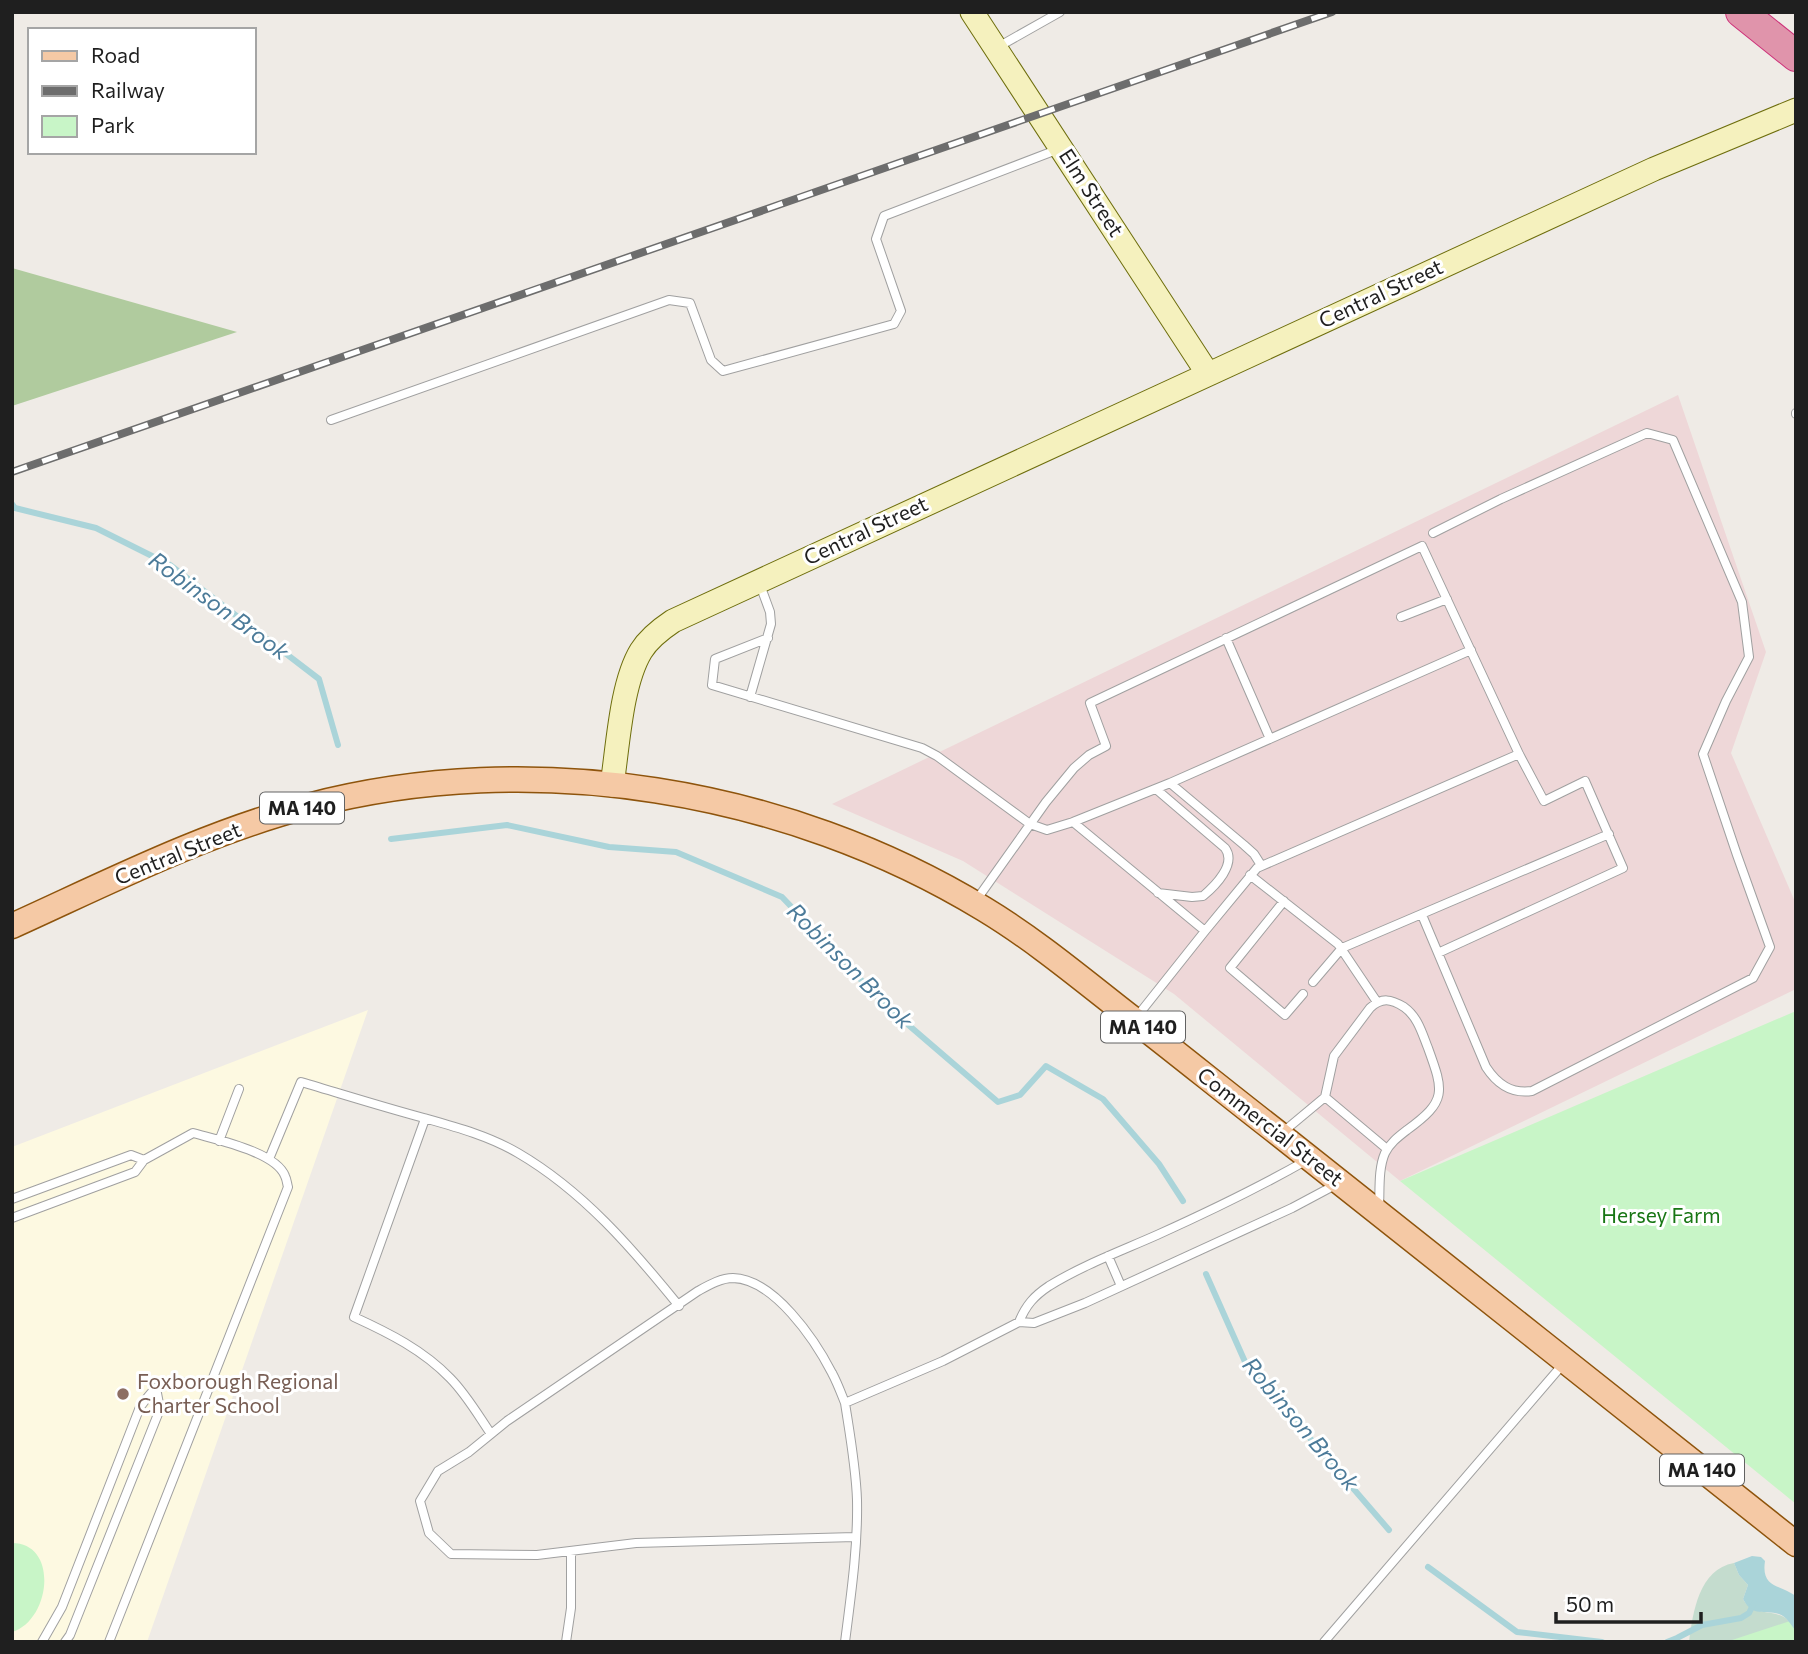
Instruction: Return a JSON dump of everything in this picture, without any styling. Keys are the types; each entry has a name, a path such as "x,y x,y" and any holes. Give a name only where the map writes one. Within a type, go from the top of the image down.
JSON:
{"highway":[{"path":"1741,12 1792,53"}],"main road":[{"name":"Elm Street","path":"972,12 1208,374"},
{"name":"Central Street","path":"12,926 204,841 317,804 384,791 451,783 544,781 612,785 633,667 646,643 682,616 1666,163 1796,110"},
{"name":"Commercial Street","path":"612,785 714,801 797,824 879,855 974,903 1042,948 1135,1020 1796,1544"}],"lane":[{"path":"996,48 1060,12"},
{"path":"331,420 669,300 690,303 712,360 723,371 894,324 901,311 876,239 884,216 1062,148"},
{"path":"1422,915 1486,1068 1498,1083 1506,1088 1524,1092 1532,1091 1753,978 1770,947 1703,754 1748,657 1742,603 1673,440 1647,433 1433,533"},
{"path":"974,903 1046,802 1074,768 1089,755 1107,746 1090,703 1422,546 1519,754 1544,801 1586,781 1623,868 1438,953"},
{"path":"750,697 771,619 758,581"},
{"path":"1401,617 1447,598"},
{"path":"768,638 715,659 712,685 922,748 1030,824 1047,830 1156,789 1471,650"},
{"path":"1226,638 1270,739"},
{"path":"1135,1020 1250,875 1261,866 1519,754"},
{"path":"1170,783 1244,845 1261,866"},
{"path":"1156,789 1225,848 1230,859 1224,872 1203,897 1158,892"},
{"path":"1073,822 1205,931"},
{"path":"1313,982 1342,948 1609,834"},
{"path":"1250,875 1342,948 1377,1002"},
{"path":"1284,901 1230,968 1285,1015 1303,994"},
{"path":"1280,1135 1325,1097 1331,1064 1337,1050 1370,1008 1384,999 1401,1005 1418,1023 1437,1072 1439,1086 1432,1111 1398,1137 1384,1155 1379,1213"},
{"path":"269,1159 301,1082 466,1129 517,1152 559,1181 600,1216 639,1256 679,1306"},
{"path":"219,1141 239,1089"},
{"path":"1325,1097 1387,1149"},
{"path":"425,1119 354,1317 423,1354 456,1385 491,1434"},
{"path":"12,1218 135,1172 144,1160 193,1133 262,1154 277,1164 285,1175 288,1187 109,1642"},
{"path":"12,1199 131,1155 144,1160"},
{"path":"1019,1322 1030,1301 1076,1270 1192,1219 1310,1159"},
{"path":"845,1403 943,1361 1019,1322 1034,1323 1048,1319 1292,1208 1340,1183"},
{"path":"1108,1256 1121,1286"},
{"path":"845,1642 853,1579 857,1508 845,1403 822,1354 784,1306 760,1286 744,1279 720,1280 698,1292 518,1414 470,1452 438,1471 421,1502 429,1533 451,1554 537,1555 636,1543 855,1537"},
{"path":"1324,1642 1566,1361"},
{"path":"42,1642 62,1607 140,1406 156,1388 169,1384 184,1382 210,1388"},
{"path":"65,1642 160,1409 156,1388"},
{"path":"566,1642 571,1608 571,1551"}],"shaded area":[{"path":"1678,395 1766,652 1731,753 1796,904 1796,989 1400,1181 1174,994 963,861 832,804"},
{"name":"Foxborough Regional Charter School","path":"368,1010 147,1642 12,1642 12,1147"}],"green space":[{"path":"12,268 237,332 12,406"},
{"name":"Hersey Farm","path":"1796,1011 1796,1504 1400,1181"},
{"path":"12,1543 27,1546 37,1555 43,1568 44,1583 42,1599 35,1613 25,1625 12,1632"},
{"path":"1734,1563 1739,1575 1748,1585 1743,1599 1753,1609 1787,1619 1796,1642 1689,1642 1696,1605 1705,1583 1722,1567"},
{"path":"1796,1619 1796,1642 1726,1642"}],"water":[{"path":"1752,1556 1761,1557 1765,1561 1764,1570 1769,1581 1796,1596 1796,1631 1782,1615 1755,1611 1743,1599 1748,1585 1739,1575 1734,1563"}],"waterway":[{"name":"Robinson Brook","path":"12,504 15,508 96,528 170,565 319,679 338,745"},
{"name":"Robinson Brook","path":"391,839 507,825 609,847 676,852 782,897 884,1004 998,1102 1020,1095 1046,1066 1103,1099 1159,1164 1183,1201"},
{"name":"Robinson Brook","path":"1206,1274 1246,1364 1389,1530"},
{"name":"Robinson Brook","path":"1428,1567 1517,1632 1602,1642"},
{"name":"Robinson Brook","path":"1667,1642 1702,1625 1741,1618 1749,1613 1754,1603"}],"railway":[{"path":"12,472 1332,12"}],"place":[{"name":"Foxborough Regional Charter School","path":"123,1394"}]}
